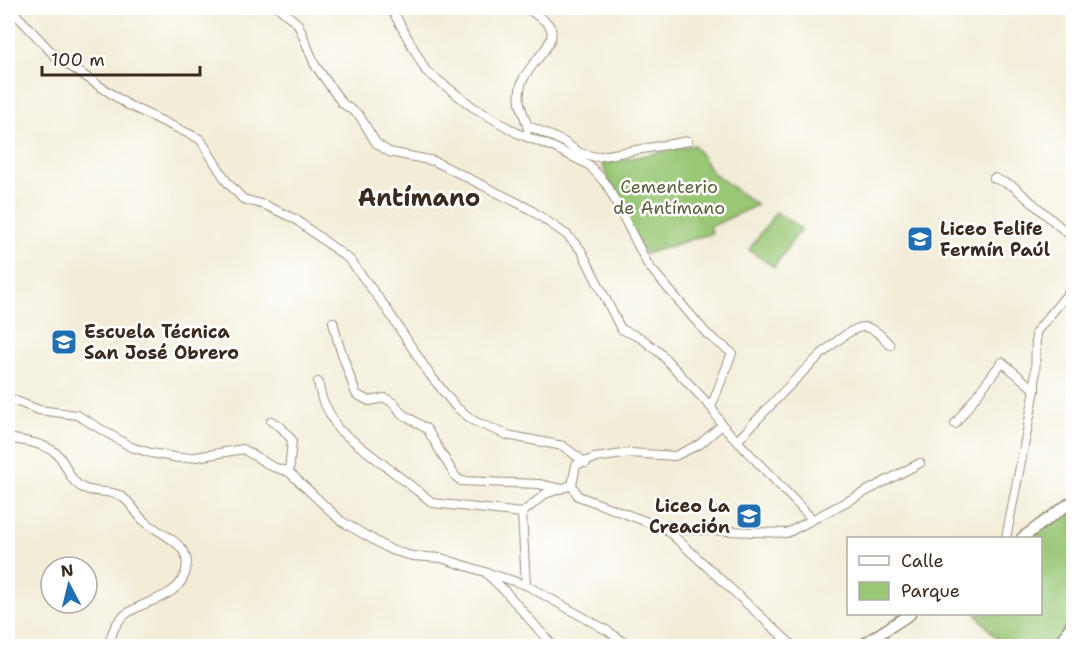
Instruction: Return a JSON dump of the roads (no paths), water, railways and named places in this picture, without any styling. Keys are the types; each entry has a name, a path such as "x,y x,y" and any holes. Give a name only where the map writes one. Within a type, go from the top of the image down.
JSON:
{"street":[{"path":"10,8 55,56 128,105 200,139 226,182 243,199 266,205 295,219 350,260 386,308 430,375 456,407 474,422 507,435 563,446 586,463"},
{"path":"279,8 298,24 321,73 342,103 359,115 376,143 389,152 434,161 528,208 567,234 581,250 621,329 641,338 659,352 711,407 722,425 812,519"},
{"path":"391,8 426,71 473,107 517,134 589,165 601,178 648,265 707,333 732,353 711,407"},
{"path":"527,8 548,24 553,34 552,41 534,62 521,83 518,104 527,125 528,137"},
{"path":"527,125 564,142 580,153 596,157 688,141"},
{"path":"993,178 1013,186 1074,239"},
{"path":"1006,537 1035,390 1036,332 1074,286"},
{"path":"333,322 356,394 369,401 385,398 427,429 455,476 461,481 538,484 557,488 572,485"},
{"path":"738,440 826,348 856,328 871,329 890,345"},
{"path":"955,424 1002,362 1035,390"},
{"path":"318,382 322,399 338,429 433,502 522,513 557,488"},
{"path":"8,398 39,410 83,417 131,447 151,453 179,458 243,448 273,467 289,472 341,521 391,550 412,556 441,558 526,585 609,631 629,646"},
{"path":"271,421 282,427 292,440 289,472"},
{"path":"722,425 700,444 675,456 630,453 595,458 576,465 572,485 578,496 666,530 788,533 920,463"},
{"path":"8,438 51,449 60,457 75,483 85,489 102,490 127,500 147,523 180,545 187,560 181,582 168,593 128,611 116,625 110,646"},
{"path":"1023,537 1074,500"},
{"path":"522,513 526,585"},
{"path":"666,530 793,646"},
{"path":"483,571 505,591 553,646"},
{"path":"861,646 908,615"},
{"path":"1058,646 1074,621"}],"place":[{"name":"Liceo Felife Fermín Paúl","path":"920,239"},
{"name":"Escuela Técnica San José Obrero","path":"64,342"},
{"name":"Liceo La Creación","path":"749,516"}],"district":[{"name":"Antímano","path":"419,198"}],"park label":[{"name":"Cementerio de Antímano","path":"669,198"}]}
